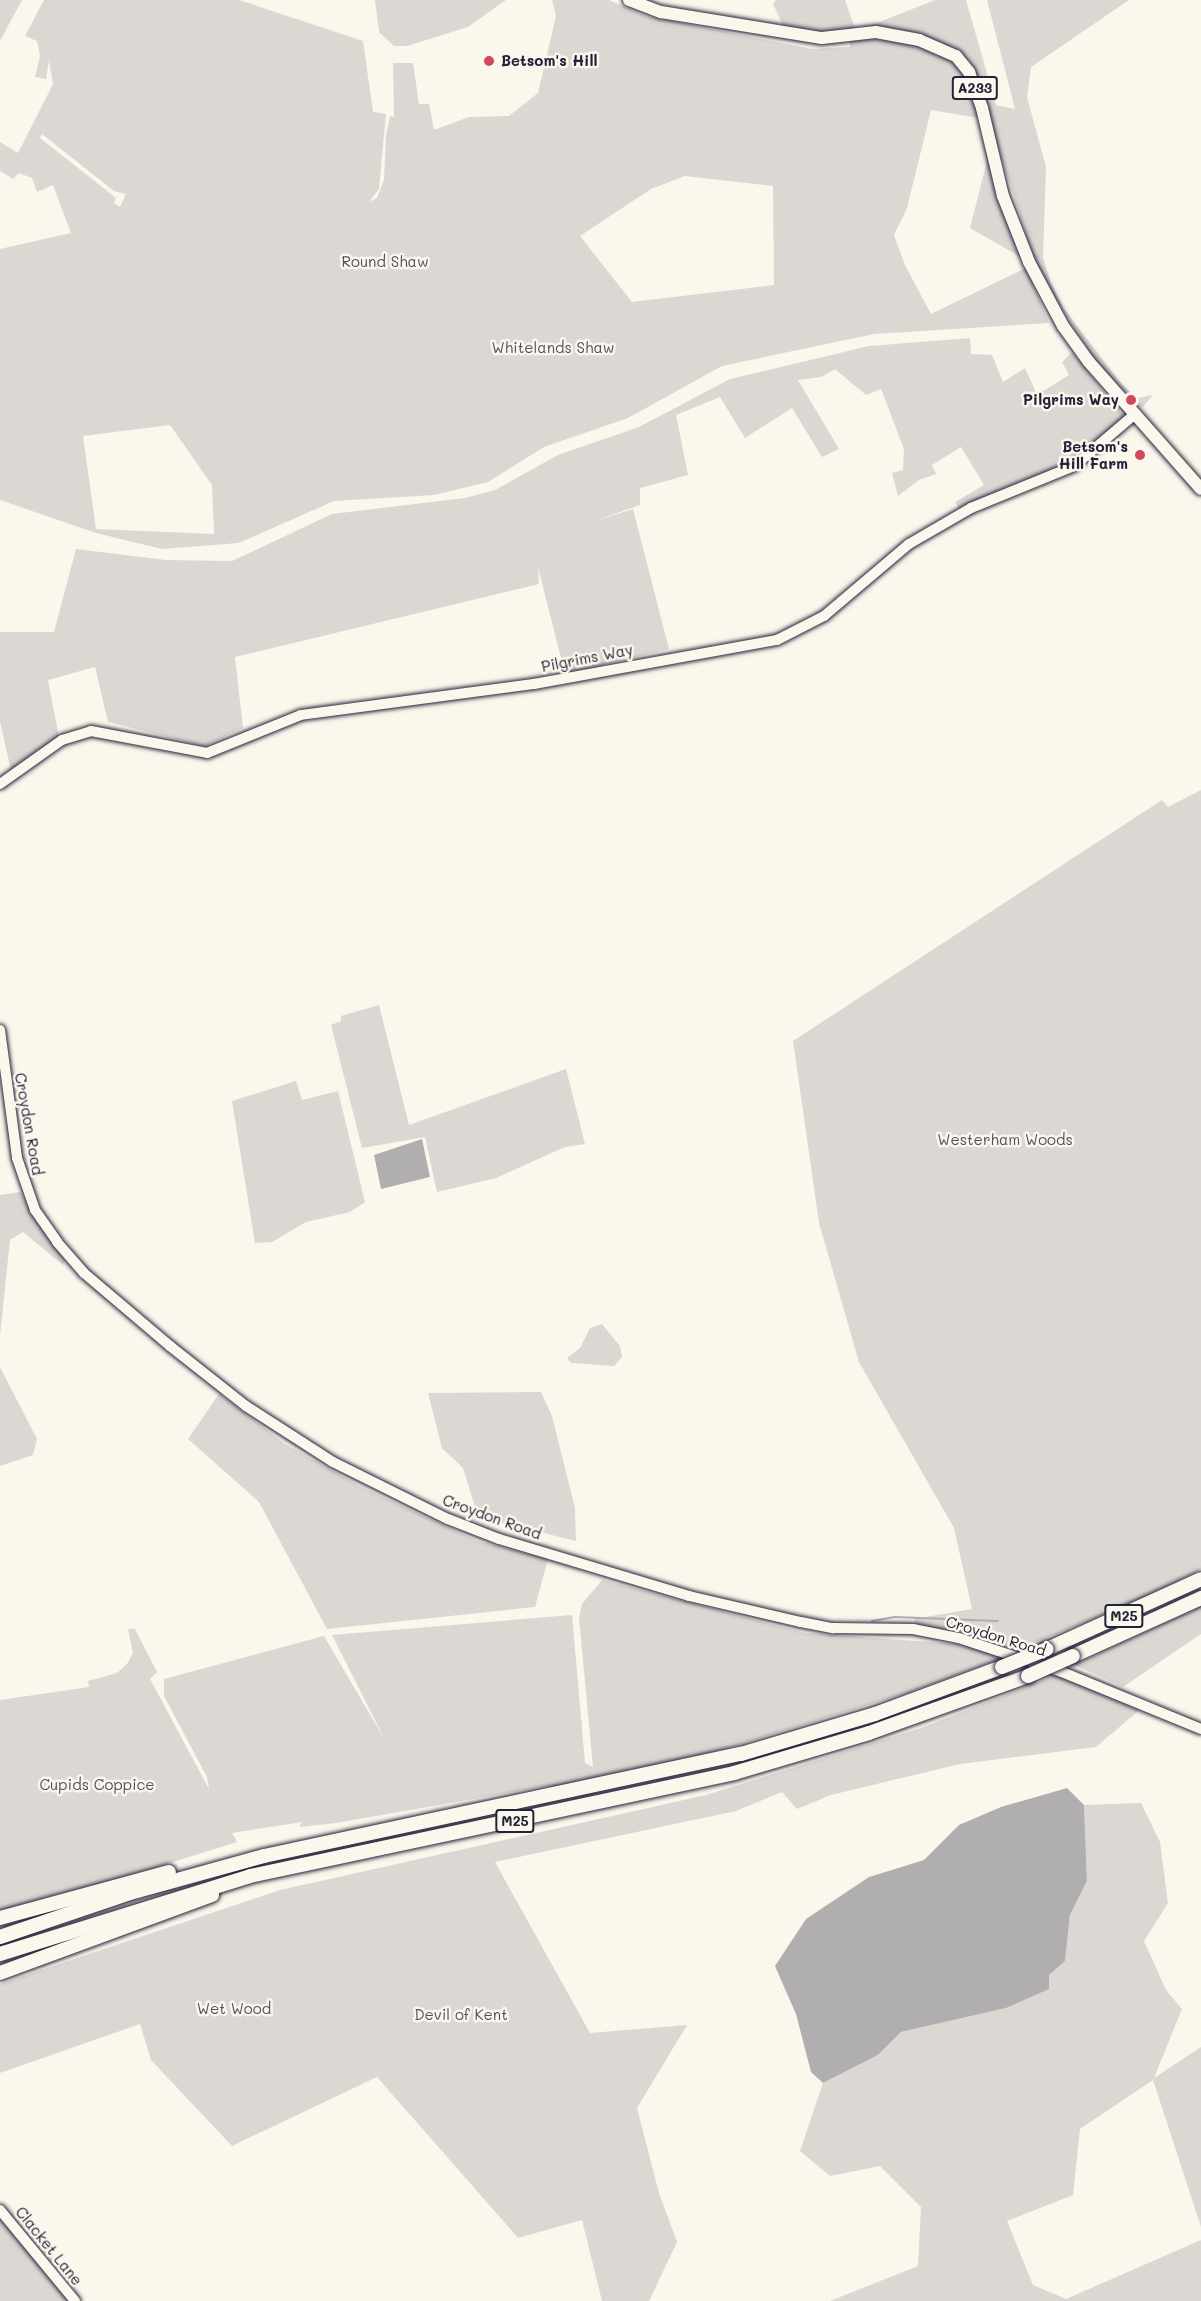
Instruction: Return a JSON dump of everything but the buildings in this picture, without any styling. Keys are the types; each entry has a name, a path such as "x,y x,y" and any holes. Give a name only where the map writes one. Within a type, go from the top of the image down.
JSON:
{"highway":[{"name":"M25","path":"0,1937 198,1873 401,1826 572,1794 741,1754 875,1714 1002,1667 1201,1580"},
{"name":"M25","path":"0,1954 144,1905 282,1868 701,1782 869,1733 1028,1676 1201,1598"},
{"name":"M25","path":"0,1918 283,1842 350,1828 401,1826"},
{"name":"M25","path":"0,1973 282,1868"}],"main road":[{"name":"A233","path":"629,0 661,12 822,38 876,33 919,40 956,56 969,72 982,108 1003,196 1032,268 1063,326 1136,416 1201,489"},
{"name":"Pilgrims Way","path":"0,784 62,740 91,731 207,753 301,715 534,684 777,640 824,616 909,544 971,508 1074,466 1136,416"},
{"name":"Croydon Road","path":"0,1030 19,1166 35,1210 57,1242 84,1273 204,1372 333,1461 448,1519 500,1539 689,1596 801,1622 833,1628 913,1629 959,1638 1062,1672 1201,1729"},
{"name":"Clacket Lane","path":"0,2210 75,2301"}],"green space":[{"path":"0,0 22,0 0,41"},
{"path":"44,0 239,0 363,41 373,112 386,114 379,189 369,202 377,198 384,180 386,136 390,116 394,117 393,63 413,63 419,104 429,104 434,130 469,117 509,116 538,93 556,16 552,0 609,0 645,16 812,49 850,47 850,41 872,38 925,47 954,60 967,75 979,118 931,110 907,208 894,235 905,265 931,314 1026,268 1049,323 874,334 722,366 628,418 544,447 488,482 434,495 334,501 239,543 162,549 96,533 0,500 0,249 71,233 53,185 37,192 32,178 19,173 13,179 0,171 0,142 18,153 53,84 49,61 46,79 35,77 40,56 37,41 25,36","holes":["42,134 114,191 126,194 120,207 114,203 116,198 40,138","685,176 773,186 774,285 632,302 580,236 651,189","170,425 212,485 214,534 96,529 83,436"]},
{"path":"375,0 506,0 468,27 407,46 394,46 379,32"},
{"path":"776,0 845,0 856,32 785,30 773,4"},
{"path":"935,0 966,0 996,105 1015,109 987,0 1129,0 1031,67 1027,97 1046,167 1043,257 1051,283 1064,309 1121,383 1136,398 1153,395 1142,408 1098,365 1039,273 970,61 955,49 917,35 859,30"},
{"path":"979,118 1000,202 1024,259 970,228 987,161"},
{"path":"970,338 971,354 992,355 1003,382 1025,368 1037,395 1069,375 1062,362 1072,352 1126,419 1069,462 960,509 955,502 984,485 961,447 932,465 936,474 919,480 898,496 892,473 903,470 904,449 881,389 866,395 835,369 821,377 798,380 839,449 822,457 792,408 745,438 720,397 676,415 688,475 640,488 640,505 589,523 633,509 669,649 565,674 538,567 539,584 235,657 243,728 204,746 108,722 95,667 48,680 59,737 11,771 0,721 0,632 54,632 76,549 166,560 232,561 332,514 465,498 495,490 558,455 639,427 730,379 869,346"},
{"name":"Westerham Woods","path":"1201,790 1201,1569 1154,1594 1021,1648 916,1624 914,1619 972,1609 954,1528 859,1362 819,1223 793,1041 1162,800 1168,807"},
{"path":"379,1005 409,1125 566,1069 585,1144 565,1147 496,1178 437,1192 425,1137 362,1148 331,1025 341,1021 341,1016"},
{"path":"296,1081 302,1100 338,1091 365,1202 350,1212 306,1222 272,1242 255,1243 232,1101"},
{"path":"20,1192 65,1260 63,1265 23,1232 10,1240 0,1336 0,1195"},
{"path":"602,1324 620,1346 622,1357 614,1366 571,1363 567,1358 580,1348 590,1328"},
{"path":"0,1367 37,1439 33,1455 0,1466"},
{"path":"541,1392 552,1416 575,1508 576,1541 478,1517 463,1468 442,1448 428,1393"},
{"path":"219,1394 285,1444 361,1487 477,1541 548,1559 535,1607 327,1629 259,1502 188,1439"},
{"name":"Cupids Coppice","path":"602,1580 805,1633 957,1644 997,1652 1002,1658 907,1693 691,1759 553,1789 547,1786 336,1823 299,1827 302,1822 232,1833 237,1842 0,1916 0,1700 89,1687 88,1681 117,1673 127,1664 133,1653 128,1629 135,1629 157,1672 150,1679 209,1789 207,1777 164,1696 164,1679 324,1636 385,1740 332,1635 572,1615 585,1763 593,1767 579,1618 582,1604"},
{"path":"1201,1606 1201,1634 1123,1687 1075,1665"},
{"path":"1057,1675 1143,1707 1096,1747 960,1764 831,1795 797,1809 782,1792 736,1811 495,1862 590,2033 687,2025 637,2108 659,2193 677,2242 649,2301 602,2301 582,2220 518,2238 377,2077 232,2146 151,2060 140,2024 0,2073 0,1984 280,1890 706,1795 921,1728"},
{"path":"1141,1803 1160,1842 1168,1903 1144,1941 1166,1990 1182,2009 1154,2078 1201,2047 1201,2227 1153,2080 1080,2129 1073,2195 1007,2221 1033,2285 1066,2299 1201,2240 1201,2301 830,2301 918,2266 921,2207 880,2166 830,2176 800,2151 823,2083 878,2055 901,2032 1006,2008 1065,1961 1070,1915 1087,1881 1084,1805"},
{"path":"0,2210 75,2301 0,2301"}],"shaded area":[{"path":"422,1139 430,1177 381,1189 374,1155"},
{"path":"1067,1788 1084,1805 1087,1881 1070,1915 1065,1961 1049,1975 1049,1989 1006,2008 901,2032 878,2055 823,2083 811,2072 796,2014 775,1966 806,1919 869,1877 924,1860 959,1825 1001,1807"}],"waterway":[{"path":"872,1621 895,1617 998,1621"}],"place":[{"name":"Betsom's Hill","path":"489,61"},
{"name":"Pilgrims Way","path":"1131,400"},
{"name":"Betsom's Hill Farm","path":"1140,455"}],"park label":[{"name":"Round Shaw","path":"385,262"},
{"name":"Whitelands Shaw","path":"553,348"},
{"name":"Wet Wood","path":"234,2009"},
{"name":"Devil of Kent","path":"461,2015"}]}
